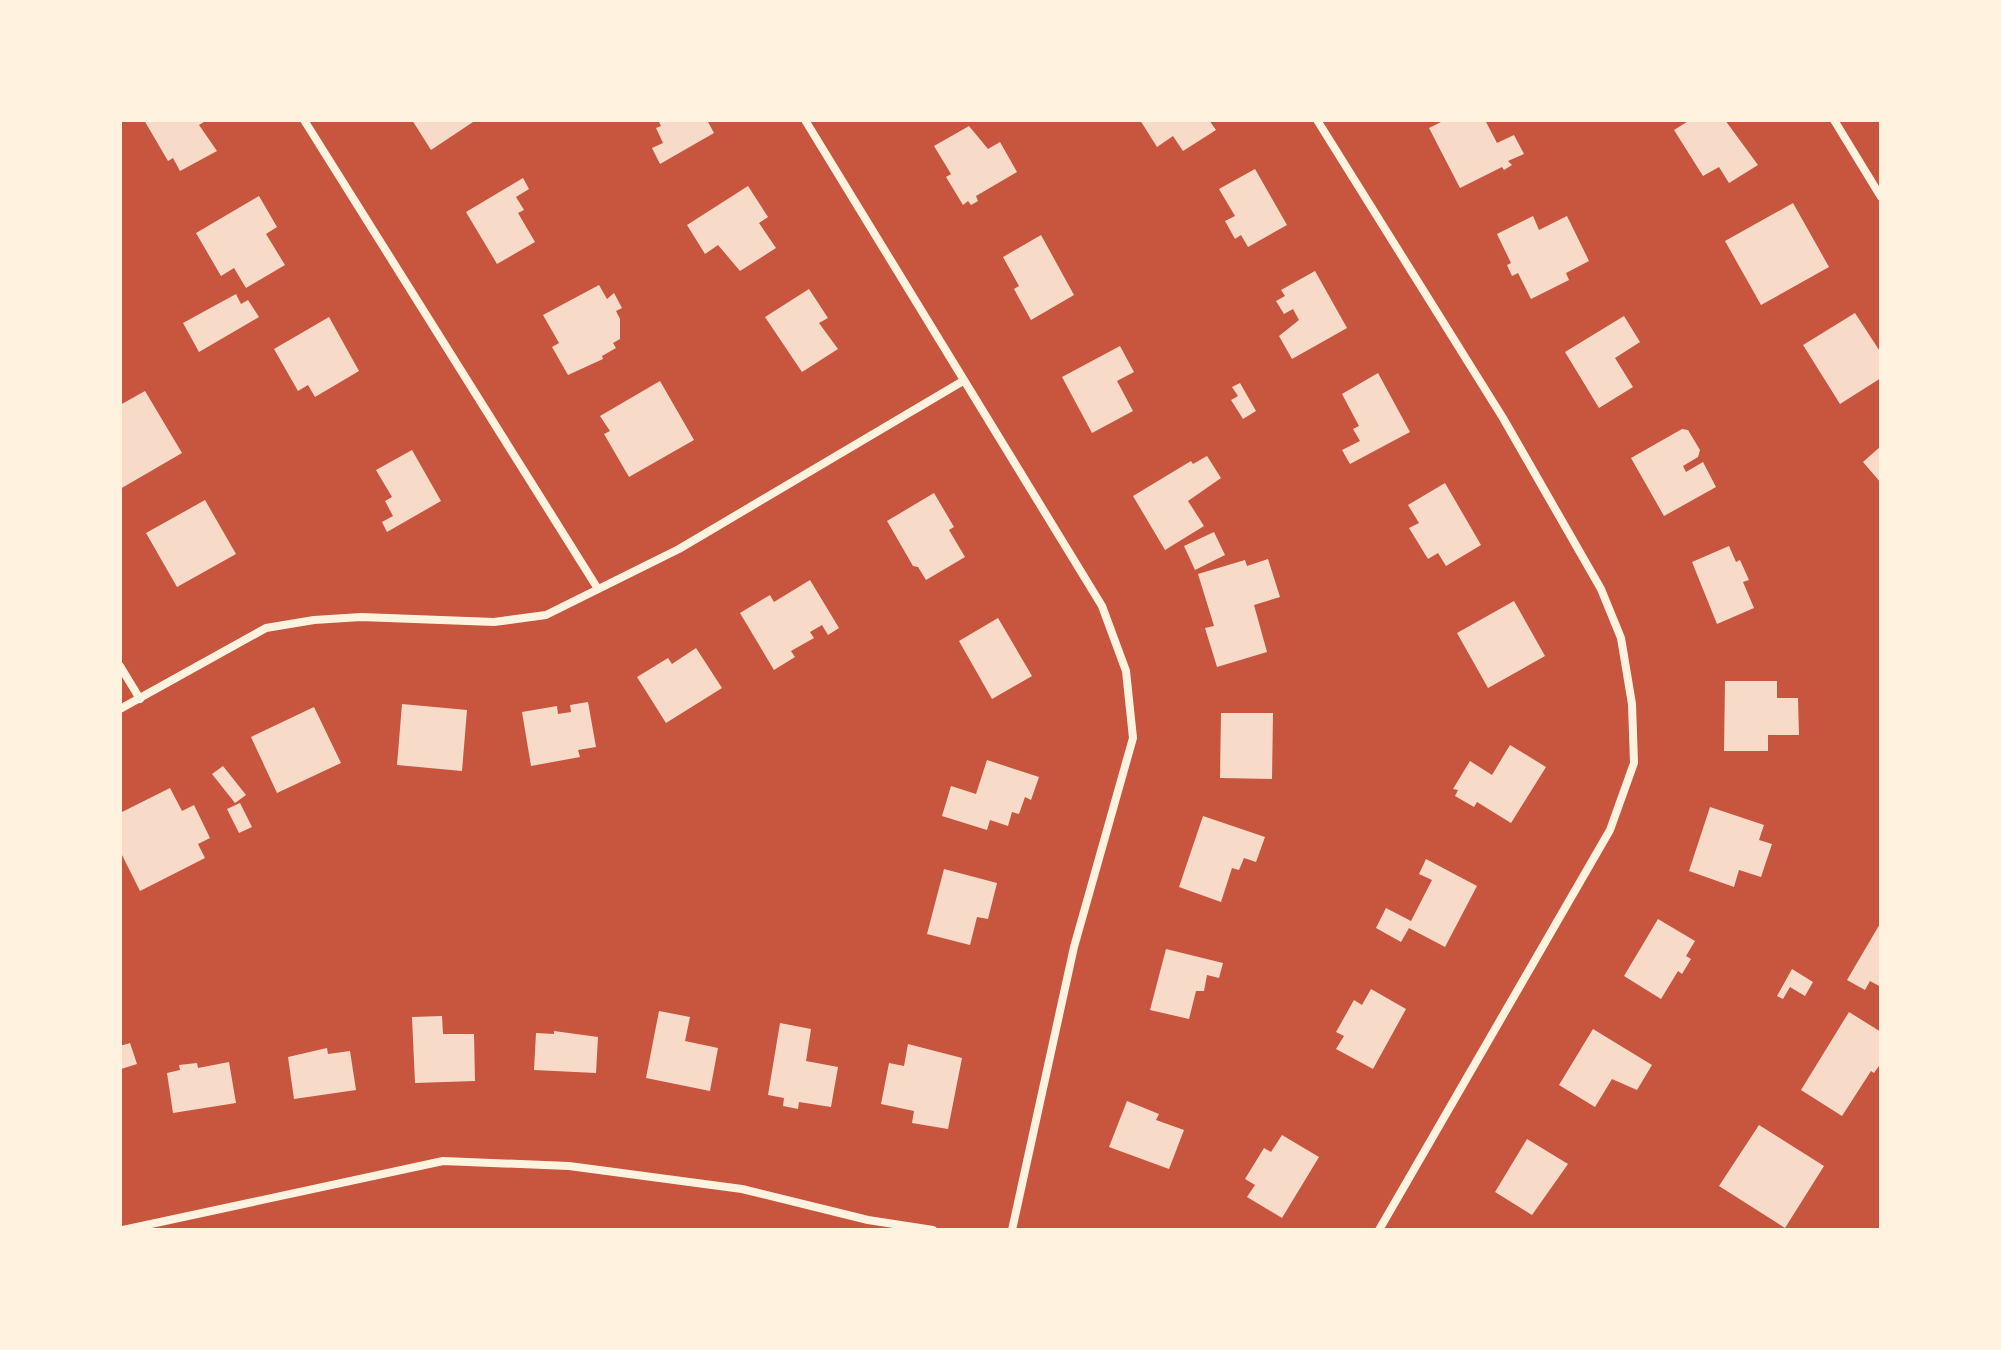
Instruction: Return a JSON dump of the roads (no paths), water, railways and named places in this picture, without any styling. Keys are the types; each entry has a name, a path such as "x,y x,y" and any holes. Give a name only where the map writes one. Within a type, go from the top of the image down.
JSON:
{"street":[{"path":"304,120 598,589"},
{"path":"805,120 1102,606 1126,671 1133,738 1074,947 1012,1230"},
{"path":"1317,120 1503,418 1601,589 1621,638 1632,704 1634,763 1610,830 1379,1230"},
{"path":"1834,120 1881,197"},
{"path":"120,709 266,628 361,617 494,622 546,615 679,549 963,381"},
{"path":"120,666 140,699"},
{"path":"123,1230 294,1190 443,1161 569,1166 742,1189 868,1220 933,1230"}]}
